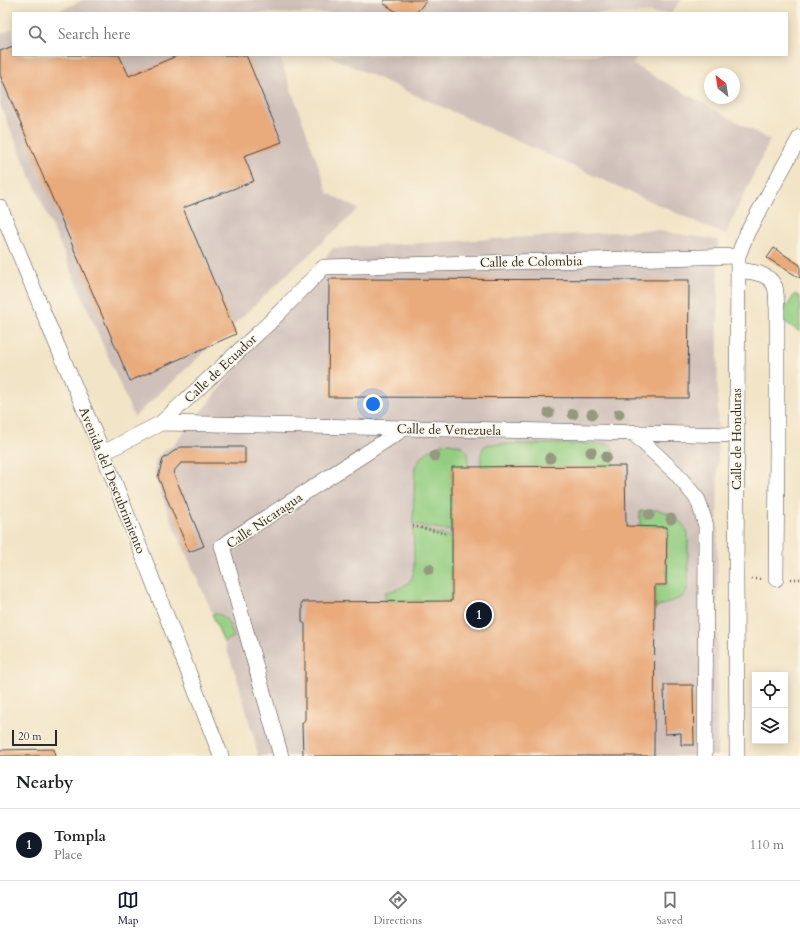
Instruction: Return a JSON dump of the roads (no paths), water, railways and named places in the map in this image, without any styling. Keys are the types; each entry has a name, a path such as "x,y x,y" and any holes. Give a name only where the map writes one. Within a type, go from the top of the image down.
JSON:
{"street":[{"name":"Calle de Honduras","path":"737,756 736,580 738,263 747,233 795,157 800,137"},
{"name":"Avenida del Descubrimiento","path":"0,207 103,452 221,756"},
{"name":"Calle de Colombia","path":"324,267 738,263 770,278 776,288 776,579"},
{"name":"Calle de Ecuador","path":"103,452 161,423 268,324 324,267"},
{"name":"Calle de Venezuela","path":"161,423 737,434"},
{"name":"Calle Nicaragua","path":"281,756 222,546 405,428"},
{"path":"632,432 676,473 698,500 706,526 705,756"}],"place":[{"name":"Tompla","path":"479,615"}]}
